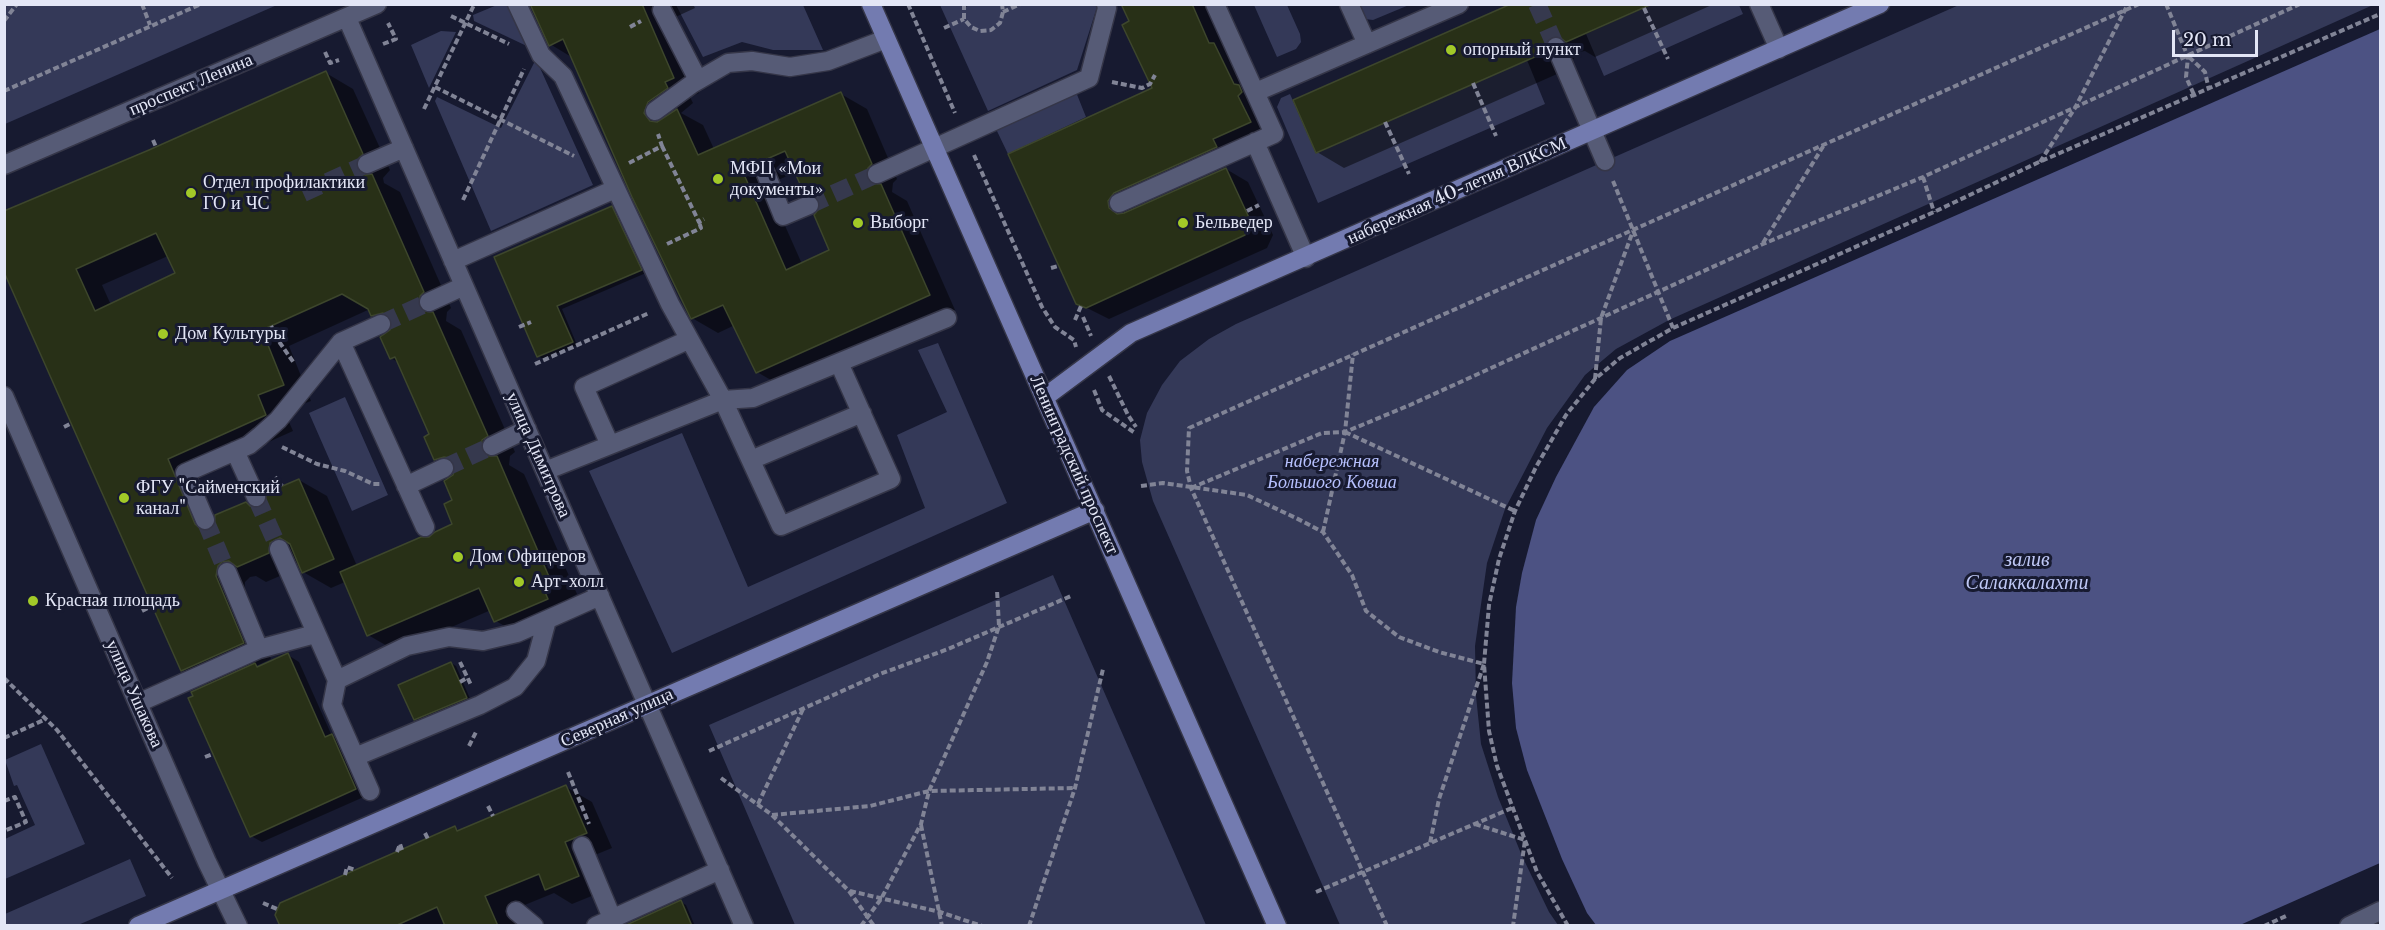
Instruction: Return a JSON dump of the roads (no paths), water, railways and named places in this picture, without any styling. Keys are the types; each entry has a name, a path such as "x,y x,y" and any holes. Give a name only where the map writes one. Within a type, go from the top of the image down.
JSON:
{"main road":[{"name":"Ленинградский проспект","path":"871,4 1277,926"},
{"name":"набережная 40-летия ВЛКСМ","path":"1045,397 1131,333 1880,4"},
{"name":"Северная улица","path":"138,926 1095,510"}],"street":[{"name":"проспект Ленина","path":"4,165 378,4"},
{"path":"517,4 535,53 563,76 646,254 688,340 723,400 781,526 891,479 839,363"},
{"path":"877,174 1089,78 1107,8 1106,4"},
{"path":"1119,203 1274,134 1215,4"},
{"path":"1349,4 1367,44"},
{"path":"1256,92 1459,4"},
{"path":"1759,4 1779,49"},
{"path":"662,10 698,80"},
{"name":"улица Димитрова","path":"347,18 744,926"},
{"path":"655,111 698,80 728,63 752,61 790,68 828,61 886,39"},
{"path":"1556,47 1605,161"},
{"path":"1255,142 1306,258"},
{"path":"367,164 404,148"},
{"path":"766,174 783,216 809,205"},
{"path":"453,261 612,181"},
{"path":"429,302 465,286"},
{"path":"545,471 723,400 753,398 947,318"},
{"path":"205,520 185,473 249,445 278,420 341,342 381,324"},
{"path":"610,445 584,387 688,340"},
{"path":"341,342 424,527"},
{"name":"улица Ушакова","path":"4,396 238,926"},
{"path":"751,460 862,413"},
{"path":"492,446 527,429"},
{"path":"235,451 256,497"},
{"path":"406,486 444,468"},
{"path":"279,549 337,680 332,705 370,791"},
{"path":"227,572 259,649"},
{"path":"337,680 407,646 449,637 483,641 518,633 600,596"},
{"path":"355,757 480,705 514,687 536,661 547,620"},
{"path":"138,703 259,649 315,634"},
{"path":"582,846 604,922 720,870"},
{"path":"516,911 534,926"},
{"path":"2349,926 2380,911"}],"water":[{"name":"залив Салаккалахти","path":"2380,29 2380,863 2240,925 1596,925 1587,913 1562,859 1527,770 1516,728 1512,683 1516,607 1536,520 1556,477 1594,407 1627,370 1670,341"}],"tunnel":[{"path":"1537,4 1556,47"},
{"path":"303,193 367,164"},
{"path":"809,205 877,174"},
{"path":"381,324 429,302"},
{"path":"444,468 492,446"},
{"path":"256,497 279,549"},
{"path":"205,520 227,572"}],"place":[{"name":"опорный пункт","path":"1451,50"},
{"name":"МФЦ «Мои документы»","path":"718,179"},
{"name":"Отдел профилактики ГО и ЧС","path":"191,193"},
{"name":"Выборг","path":"858,223"},
{"name":"Бельведер","path":"1183,223"},
{"name":"Дом Культуры","path":"163,334"},
{"name":"ФГУ \"Сайменский канал\"","path":"124,498"},
{"name":"Дом Офицеров","path":"458,557"},
{"name":"Арт-холл","path":"519,582"},
{"name":"Красная площадь","path":"33,601"}],"park label":[{"name":"набережная Большого Ковша","path":"1332,472"}]}
